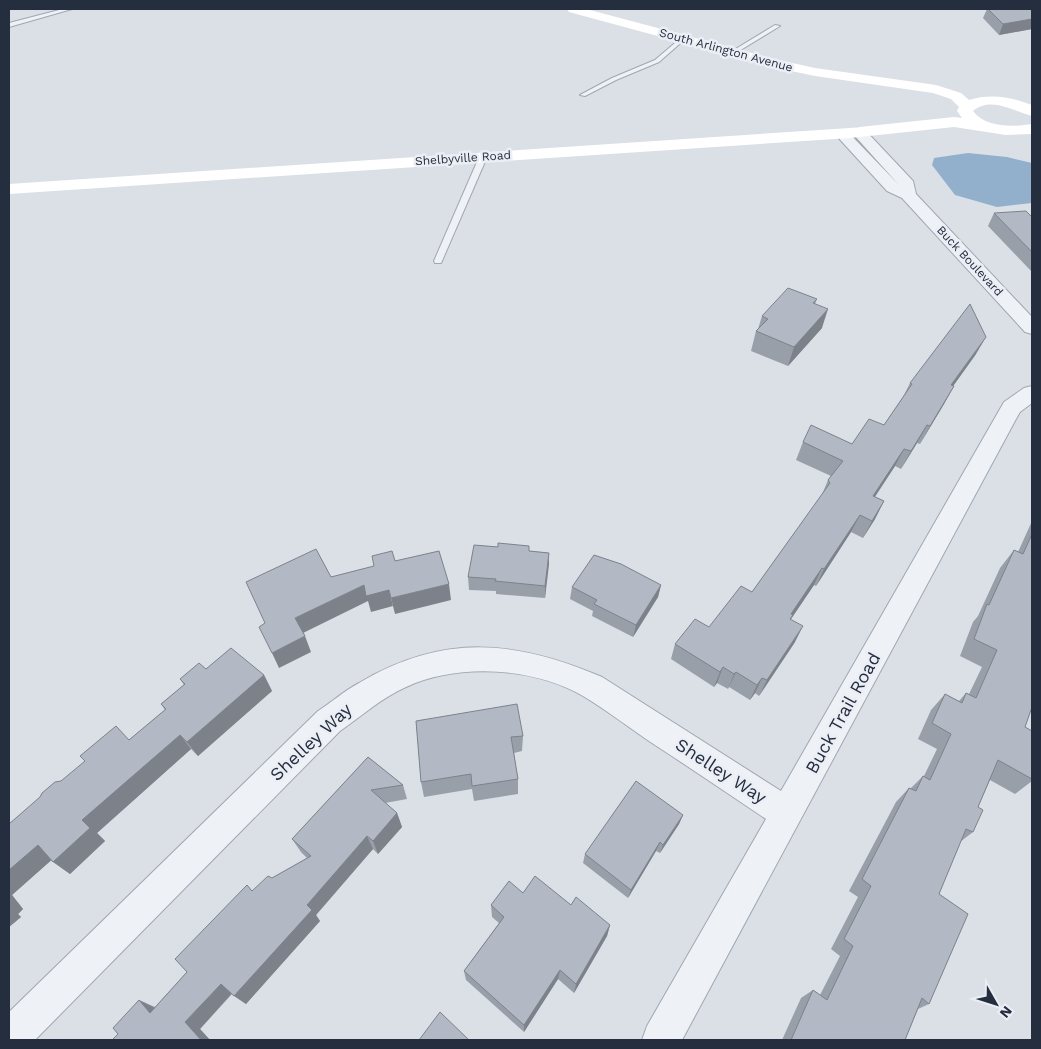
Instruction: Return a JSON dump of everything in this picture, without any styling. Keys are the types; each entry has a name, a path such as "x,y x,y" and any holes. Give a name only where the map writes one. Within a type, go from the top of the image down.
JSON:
{"main road":[{"name":"South Arlington Avenue","path":"573,9 793,68 942,90 956,96 966,108 969,117 982,124"},
{"name":"South Arlington Avenue","path":"881,80 902,80 932,84 1032,111"},
{"path":"918,125 925,120 958,113 978,102 1000,101"},
{"path":"918,125 930,126 954,122 982,124 1006,130 1032,140"},
{"name":"Shelbyville Road","path":"9,189 859,132 918,125"},
{"path":"1006,130 1032,129"}],"street":[{"name":"Buck Boulevard","path":"859,132 907,184 908,195"},
{"name":"Buck Boulevard","path":"841,133 893,188 908,195 1032,328"},
{"name":"Buck Trail Road","path":"661,1040 1005,419 1012,407 1032,393"},
{"name":"Shelley Way","path":"9,1039 329,721 351,703 370,692 408,672 428,666 468,659 508,659 535,664 574,676 787,814"}],"lane":[{"path":"9,24 69,9"},
{"path":"732,53 777,26"},
{"path":"583,95 614,79 657,61 682,39"},
{"path":"438,261 469,194 483,157"}],"water":[{"path":"968,153 1007,157 1032,163 1032,203 997,207 955,195 932,165 934,158"}],"building":[{"path":"988,9 1032,9 1032,19 1003,24"},
{"path":"1026,211 1032,217 1032,252 994,213"},
{"path":"788,288 817,299 813,303 828,309 794,347 756,331 768,319 762,316"},
{"path":"970,304 986,337 951,385 954,386 930,426 927,425 911,451 904,449 873,496 884,501 872,521 860,515 791,614 793,615 790,619 803,626 767,680 762,678 757,685 736,672 734,674 723,667 720,672 675,644 695,619 709,627 741,586 752,592 830,483 828,480 843,461 803,442 811,425 852,444 869,419 884,425 912,384 910,383"},
{"path":"1032,534 1032,707 1025,727 1032,731 1032,779 998,760 978,807 983,810 973,832 966,829 939,894 968,914 929,1004 922,998 905,1040 791,1040 813,990 827,1000 853,946 844,939 871,886 862,879 909,788 916,791 923,776 930,780 951,734 932,723 945,694 962,703 966,693 976,698 997,650 974,639 987,604 989,605 1014,550 1023,554"},
{"path":"498,543 529,546 529,551 549,553 545,586 468,577 474,545 498,547"},
{"path":"316,549 331,577 374,566 372,556 392,551 395,561 439,551 449,584 391,598 389,590 366,596 364,585 295,618 305,636 272,653 259,627 265,623 246,582"},
{"path":"594,555 621,564 661,585 636,625 594,604 597,600 572,587"},
{"path":"231,648 264,675 187,742 180,735 82,820 90,828 53,862 38,845 9,870 9,824 55,782 61,781 85,761 80,756 116,726 129,740 166,709 161,704 185,684 180,679 199,663 206,669"},
{"path":"517,704 523,736 511,737 518,779 472,786 471,774 421,782 416,721"},
{"path":"368,757 403,785 371,790 397,813 373,841 367,836 307,905 312,910 234,996 221,984 185,1022 201,1040 112,1040 118,1034 113,1028 139,1000 150,1013 187,972 175,959 247,885 252,891 268,876 272,878 311,856 292,839"},
{"path":"636,781 683,815 663,845 660,842 631,890 585,854"},
{"path":"535,876 571,905 576,897 610,925 576,984 560,970 524,1025 464,971 504,917 491,905 509,881 523,893"},
{"path":"440,1012 469,1040 419,1040"}]}
